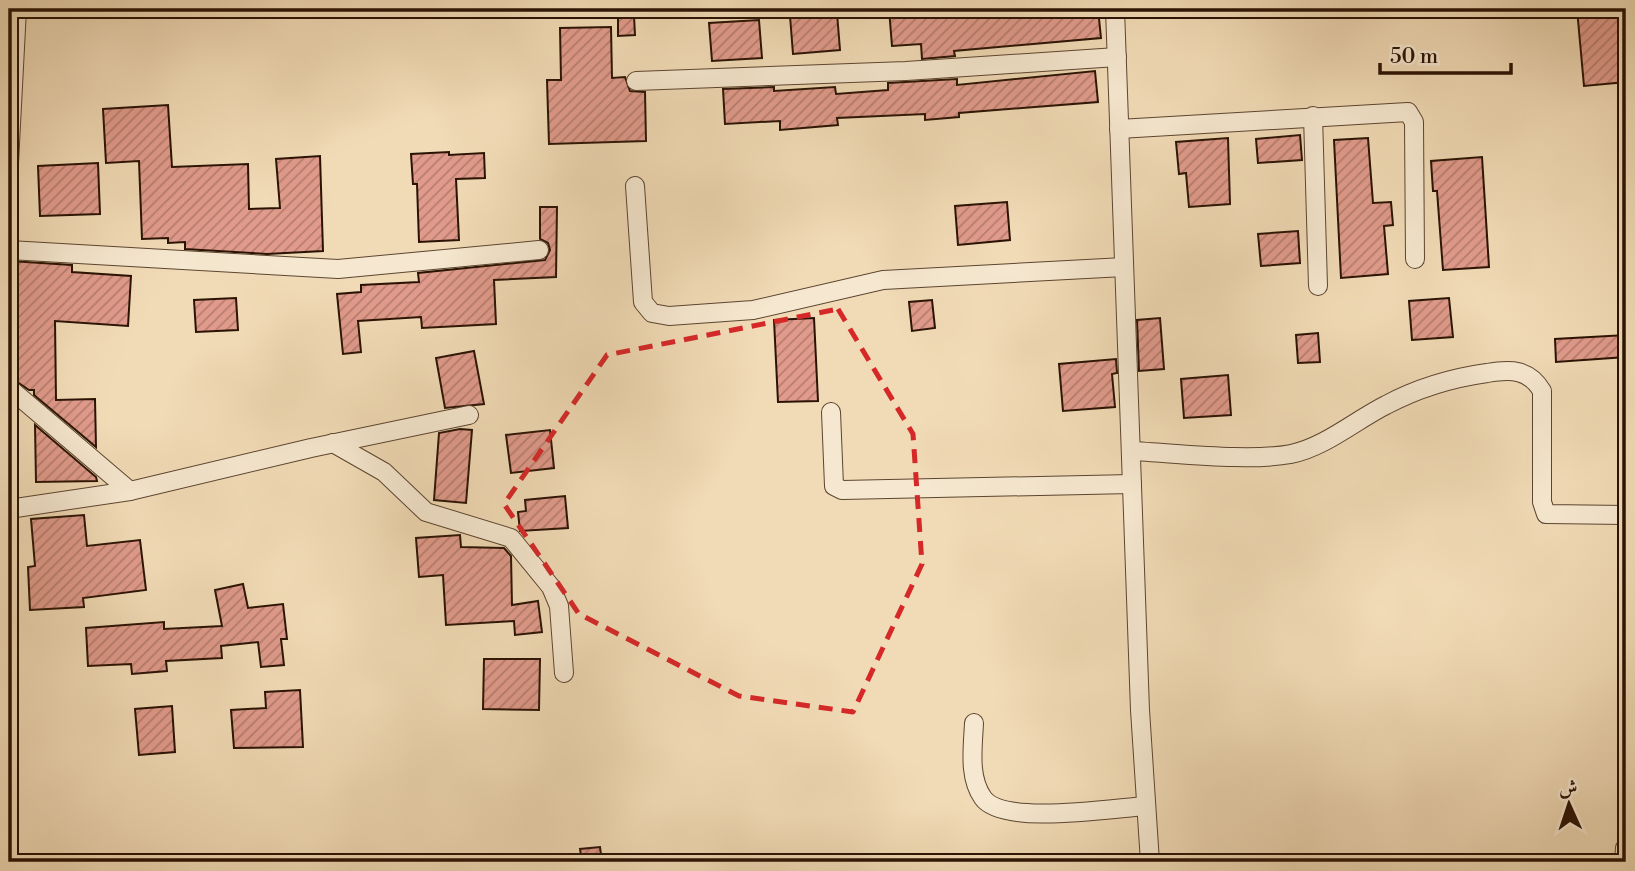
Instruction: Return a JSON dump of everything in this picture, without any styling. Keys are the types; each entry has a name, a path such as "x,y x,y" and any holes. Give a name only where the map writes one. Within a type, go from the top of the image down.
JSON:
{"street":[{"path":"9,163 17,9"},
{"path":"1115,9 1132,484 1150,862"},
{"path":"636,81 906,71 1116,57"},
{"path":"1119,129 1401,110 1411,116 1415,260"},
{"path":"1313,116 1318,286"},
{"path":"635,186 643,302 652,313 668,316 753,310 883,280 1124,267"},
{"path":"9,250 338,269 539,250"},
{"path":"1131,451 1268,456 1293,453 1418,390 1454,377 1507,370 1535,378 1542,391 1542,502 1546,514 1626,515"},
{"path":"9,388 130,491"},
{"path":"831,412 834,486 842,490 1132,484"},
{"path":"9,509 130,491 333,443 469,415"},
{"path":"333,443 384,472 426,512 511,538 551,587 559,606 564,673"},
{"path":"974,723 976,783 983,798 993,807 1026,814 1146,806"}],"highlighted area":[{"path":"838,309 913,434 922,564 853,712 739,696 579,614 504,504 607,355"}],"building":[{"path":"889,9 911,9 911,14 965,10 1098,9 1101,38 954,51 955,56 922,59 921,44 892,46"},
{"path":"1577,9 1626,9 1626,82 1584,86"},
{"path":"837,13 840,50 793,54 790,16"},
{"path":"634,16 635,35 618,36 618,17"},
{"path":"759,20 762,58 712,61 709,23"},
{"path":"611,27 612,78 625,77 630,91 645,92 646,141 549,144 547,80 561,80 560,28"},
{"path":"1095,71 1098,102 959,113 959,117 925,120 925,114 837,118 838,125 780,130 780,121 725,124 723,89 774,87 774,91 835,87 836,94 888,90 888,83 957,79 957,85"},
{"path":"168,105 172,167 248,164 249,209 280,208 276,159 320,156 323,251 267,254 185,249 185,242 168,243 168,238 142,239 139,161 106,163 103,109"},
{"path":"1300,135 1302,160 1258,163 1256,139"},
{"path":"1228,138 1230,204 1189,207 1186,173 1179,174 1176,142"},
{"path":"1368,138 1373,203 1391,202 1393,225 1384,226 1388,274 1341,278 1334,140"},
{"path":"449,152 449,155 484,153 485,178 456,179 459,240 419,242 417,184 413,184 411,154"},
{"path":"1482,157 1489,267 1443,270 1437,191 1433,191 1431,161"},
{"path":"98,163 100,214 40,216 38,166"},
{"path":"1007,202 1010,240 958,245 955,206"},
{"path":"540,207 557,207 556,277 494,280 496,324 422,328 421,317 358,321 361,352 343,354 337,294 361,292 361,285 419,282 418,273 545,260 550,250 548,243 540,239"},
{"path":"1298,231 1300,263 1261,266 1258,234"},
{"path":"10,261 72,265 72,272 131,276 128,326 55,321 56,400 95,399 96,447 34,395 34,390 29,390 10,377"},
{"path":"236,298 238,330 196,332 194,300"},
{"path":"1449,298 1453,337 1412,340 1409,301"},
{"path":"932,300 935,328 912,331 909,302"},
{"path":"814,318 818,401 778,402 774,320"},
{"path":"1160,318 1164,369 1139,371 1137,320"},
{"path":"1318,333 1320,362 1298,363 1296,335"},
{"path":"1626,335 1626,357 1556,362 1555,339"},
{"path":"474,351 484,404 445,408 436,358"},
{"path":"1116,359 1117,373 1112,374 1115,407 1063,411 1059,364"},
{"path":"1228,375 1231,415 1184,418 1181,379"},
{"path":"35,425 96,477 97,481 36,482"},
{"path":"472,430 466,503 434,500 439,433"},
{"path":"550,430 554,468 511,473 506,435"},
{"path":"565,496 568,528 520,531 518,512 526,511 525,500"},
{"path":"84,515 87,546 140,540 146,590 83,598 84,607 30,610 28,567 35,566 31,519"},
{"path":"460,535 461,547 504,548 511,556 512,605 538,601 542,632 515,635 514,621 446,625 443,575 419,577 416,538"},
{"path":"243,584 248,608 283,604 287,639 281,639 284,665 261,667 258,642 221,646 222,658 166,661 167,671 132,674 131,664 88,666 86,628 164,622 164,629 222,626 215,590"},
{"path":"484,659 540,659 539,710 483,709"},
{"path":"300,690 303,747 234,748 231,710 266,708 265,692"},
{"path":"172,706 175,752 139,755 135,709"},
{"path":"600,847 602,862 582,862 580,849"}]}
